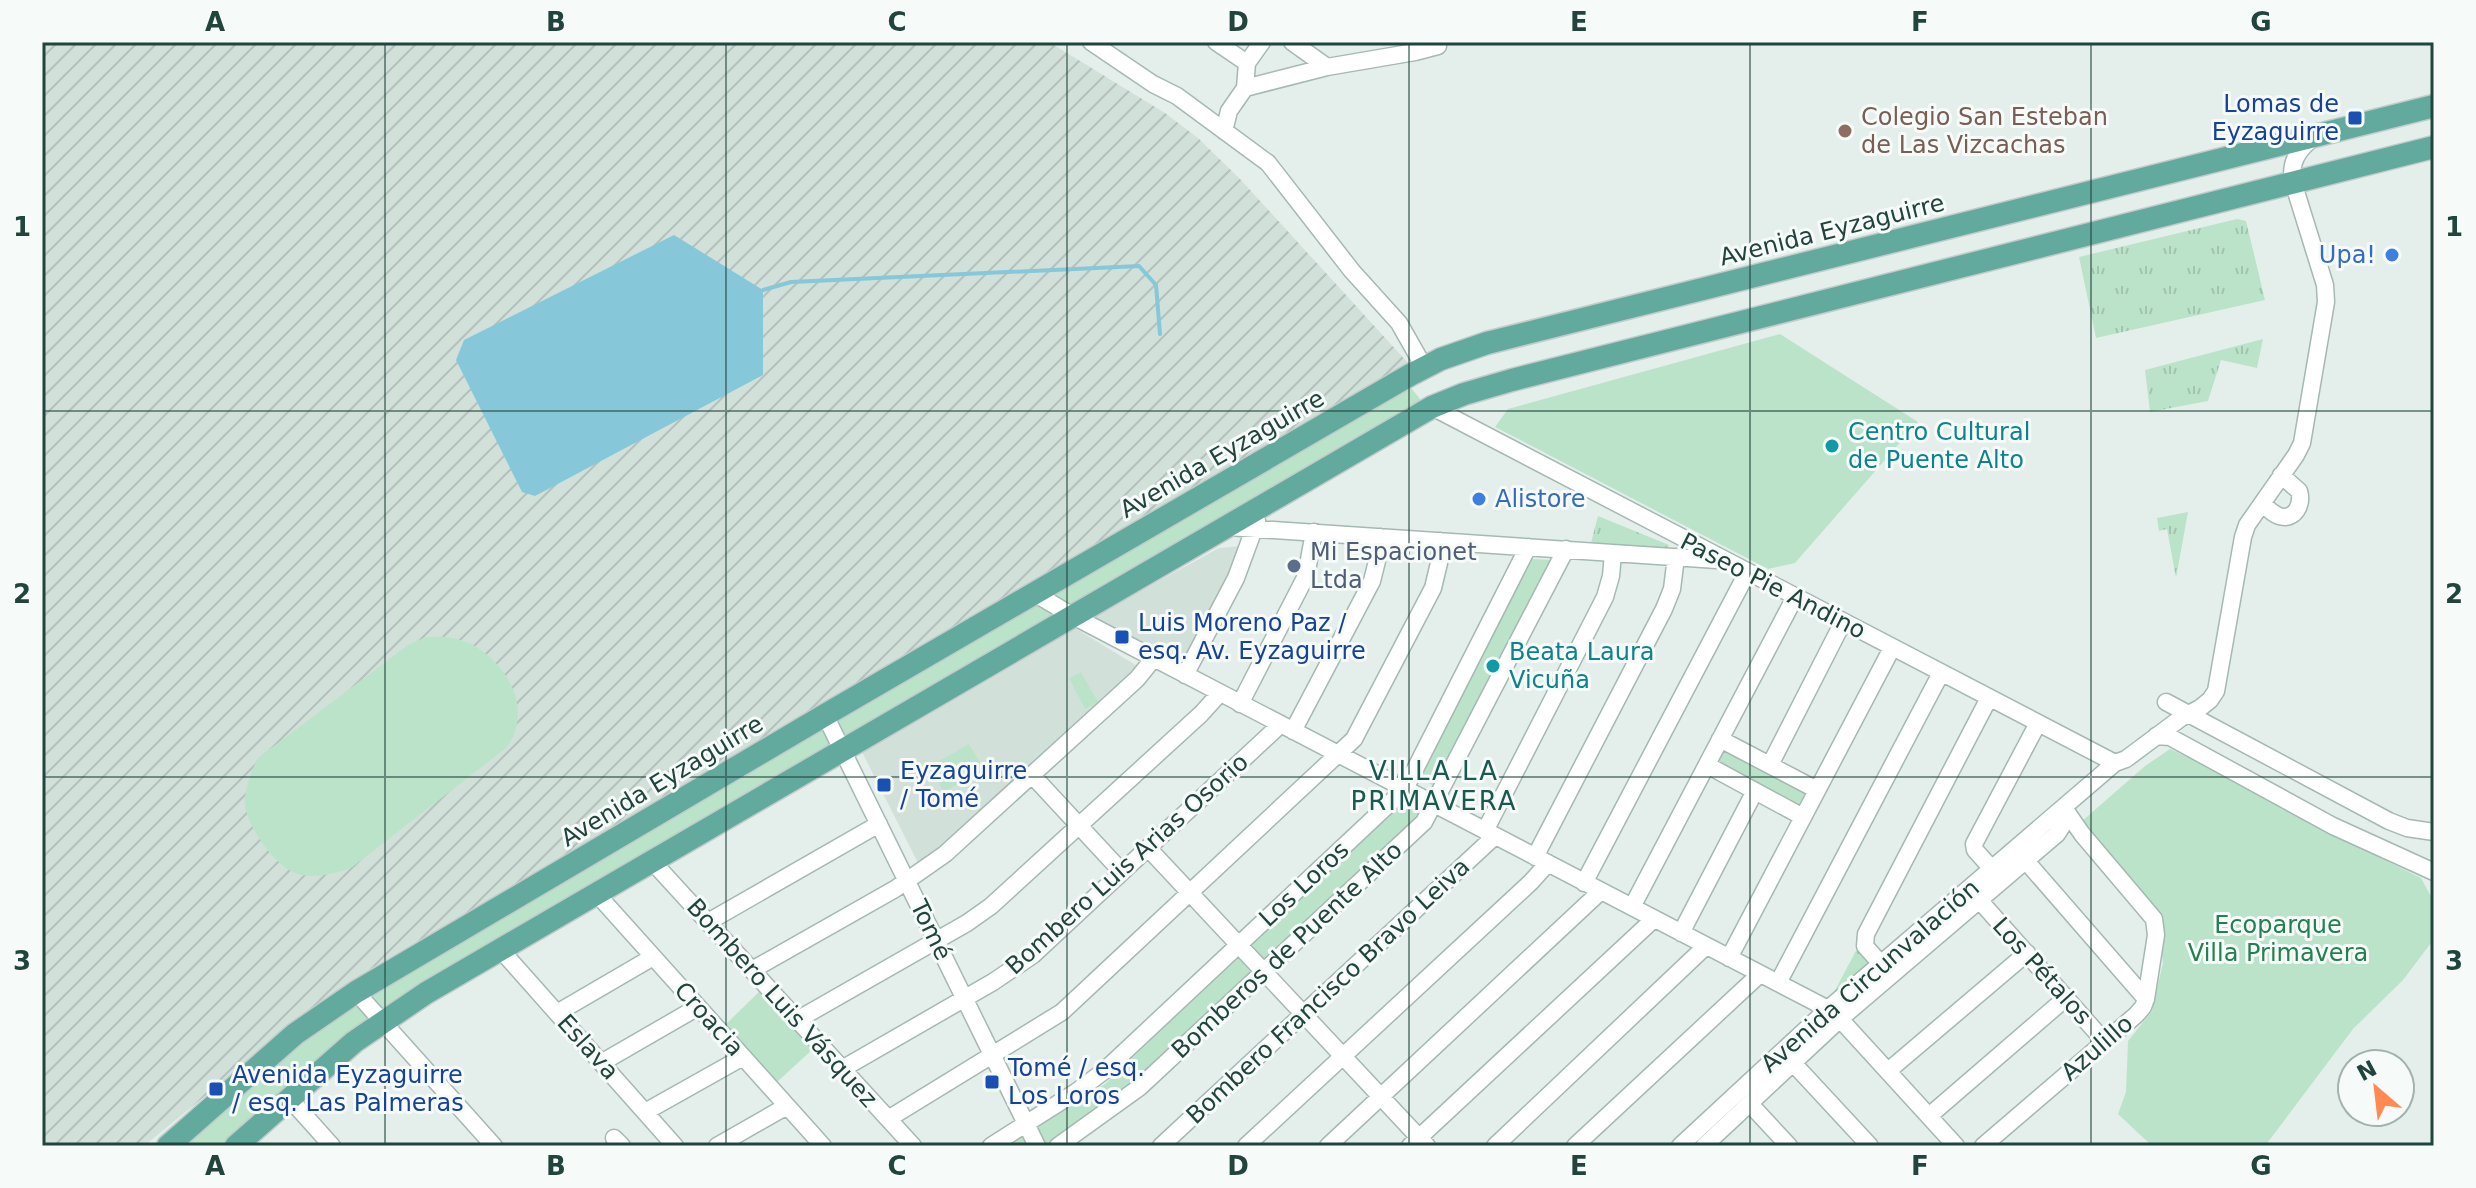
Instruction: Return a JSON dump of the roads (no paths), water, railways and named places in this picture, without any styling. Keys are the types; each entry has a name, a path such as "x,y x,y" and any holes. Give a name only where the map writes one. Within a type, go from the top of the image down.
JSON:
{"main road":[{"name":"Avenida Eyzaguirre","path":"168,1146 295,1034 356,992 1424,367 1464,350 1560,325 2434,106"},
{"path":"236,1146 337,1055 383,1020 651,860 1432,407 1480,388 2434,147"},
{"path":"2057,201 2066,219 2065,240"},
{"path":"1560,325 1552,337 1551,350 1562,367"},
{"path":"1348,410 1363,422 1367,433 1366,445"},
{"path":"1124,541 1128,561 1143,575"}],"street":[{"path":"1091,42 1153,84 1177,96 1268,163 1352,271 1399,323 1424,367"},
{"path":"1216,42 1247,63"},
{"path":"1224,131 1229,111 1245,88 1247,63 1262,42"},
{"path":"1292,42 1327,67"},
{"path":"1245,88 1327,67 1438,46 1433,42"},
{"path":"2293,182 2294,160 2305,144 2316,136"},
{"path":"2305,216 2310,192 2328,174"},
{"name":"Avenida Circunvalación","path":"1704,1146 1793,1063 1881,964 2115,763 2126,759 2181,718 2190,715 2210,700 2216,691 2243,537 2247,525 2296,455 2305,432 2326,302 2325,285 2293,182"},
{"name":"Paseo Pie Andino","path":"1432,407 2115,763"},
{"path":"2263,504 2279,516 2290,515 2299,508 2299,491 2281,475"},
{"path":"1185,675 1236,578 1265,505"},
{"path":"1228,527 1722,560"},
{"path":"1240,704 1306,576 1314,532"},
{"name":"Bombero Luis Arias Osorio","path":"842,1069 1008,973 1033,955 1148,848 1287,728 1372,581 1380,537"},
{"path":"888,1119 1042,1026 1076,1000 1354,739 1433,588 1440,541"},
{"name":"Los Loros","path":"991,1146 1104,1071 1405,789 1528,547"},
{"name":"Bomberos de Puente Alto","path":"1058,1146 1140,1087 1420,826 1566,549"},
{"name":"Bombero Francisco Bravo Leiva","path":"1161,1146 1304,1014 1490,833 1605,597 1613,553"},
{"path":"1246,1146 1531,882 1664,609 1672,589 1676,557"},
{"path":"1584,883 1747,573"},
{"path":"1034,593 1834,1014 1956,1146"},
{"path":"1632,907 1795,597"},
{"path":"1770,765 1843,622"},
{"path":"1729,958 1892,648"},
{"path":"752,970 895,889 960,842 1137,679 1154,658"},
{"path":"1778,983 1941,673"},
{"path":"797,1020 991,906 1201,714 1220,693"},
{"path":"1881,964 1865,946 1866,934 1989,698"},
{"path":"2166,702 2389,821 2407,828 2434,832"},
{"name":"Tomé","path":"825,715 1037,1146"},
{"path":"1992,869 1975,850 1974,844 2038,723"},
{"path":"2156,736 2170,737 2333,826 2434,872"},
{"path":"1720,739 1817,790"},
{"path":"1707,765 1803,817"},
{"path":"1032,775 1122,872"},
{"path":"1681,933 1755,791"},
{"name":"Avenida Circunvalación","path":"1680,1146 1834,1014 1980,901 2026,861 2062,828 2064,808"},
{"name":"Azulillo","path":"1983,1146 2140,1012 2146,999 2156,935 2154,919 2064,808"},
{"path":"708,922 879,824"},
{"path":"1148,848 1381,1096 1419,1143 1654,919"},
{"name":"Bombero Luis Vásquez","path":"651,860 913,1146"},
{"path":"2026,861 2146,999"},
{"path":"1328,1146 1601,891"},
{"name":"Croacia","path":"596,893 823,1146"},
{"name":"Los Pétalos","path":"1980,901 2105,1042"},
{"path":"1495,1146 1706,946"},
{"name":"Eslava","path":"500,949 675,1146"},
{"path":"1888,1071 2027,953"},
{"path":"557,1013 653,957"},
{"path":"1575,1146 1760,974"},
{"path":"356,992 494,1146"},
{"path":"1929,1116 2067,997"},
{"path":"601,1063 698,1007"},
{"path":"645,1112 743,1057"},
{"path":"1793,1063 1870,1146"},
{"path":"289,1098 332,1146"},
{"path":"1750,1104 1789,1146"},
{"path":"717,1146 787,1106"}],"water":[{"path":"674,235 763,290 763,375 535,496 522,492 456,360 464,340"}],"waterway":[{"path":"763,290 791,282 1139,266 1156,285 1160,334"}],"place":[{"name":"Lomas de Eyzaguirre","path":"2355,118"},
{"name":"Colegio San Esteban de Las Vizcachas","path":"1845,131"},
{"name":"Upa!","path":"2392,255"},
{"name":"Centro Cultural de Puente Alto","path":"1832,446"},
{"name":"Alistore","path":"1479,499"},
{"name":"Mi Espacionet Ltda","path":"1294,566"},
{"name":"Luis Moreno Paz / esq. Av. Eyzaguirre","path":"1122,637"},
{"name":"Beata Laura Vicuña","path":"1493,666"},
{"name":"Eyzaguirre / Tomé","path":"884,785"},
{"name":"Tomé / esq. Los Loros","path":"992,1082"},
{"name":"Avenida Eyzaguirre / esq. Las Palmeras","path":"216,1089"}],"district":[{"name":"VILLA LA PRIMAVERA","path":"1434,786"}],"park label":[{"name":"Ecoparque Villa Primavera","path":"2278,939"}]}
